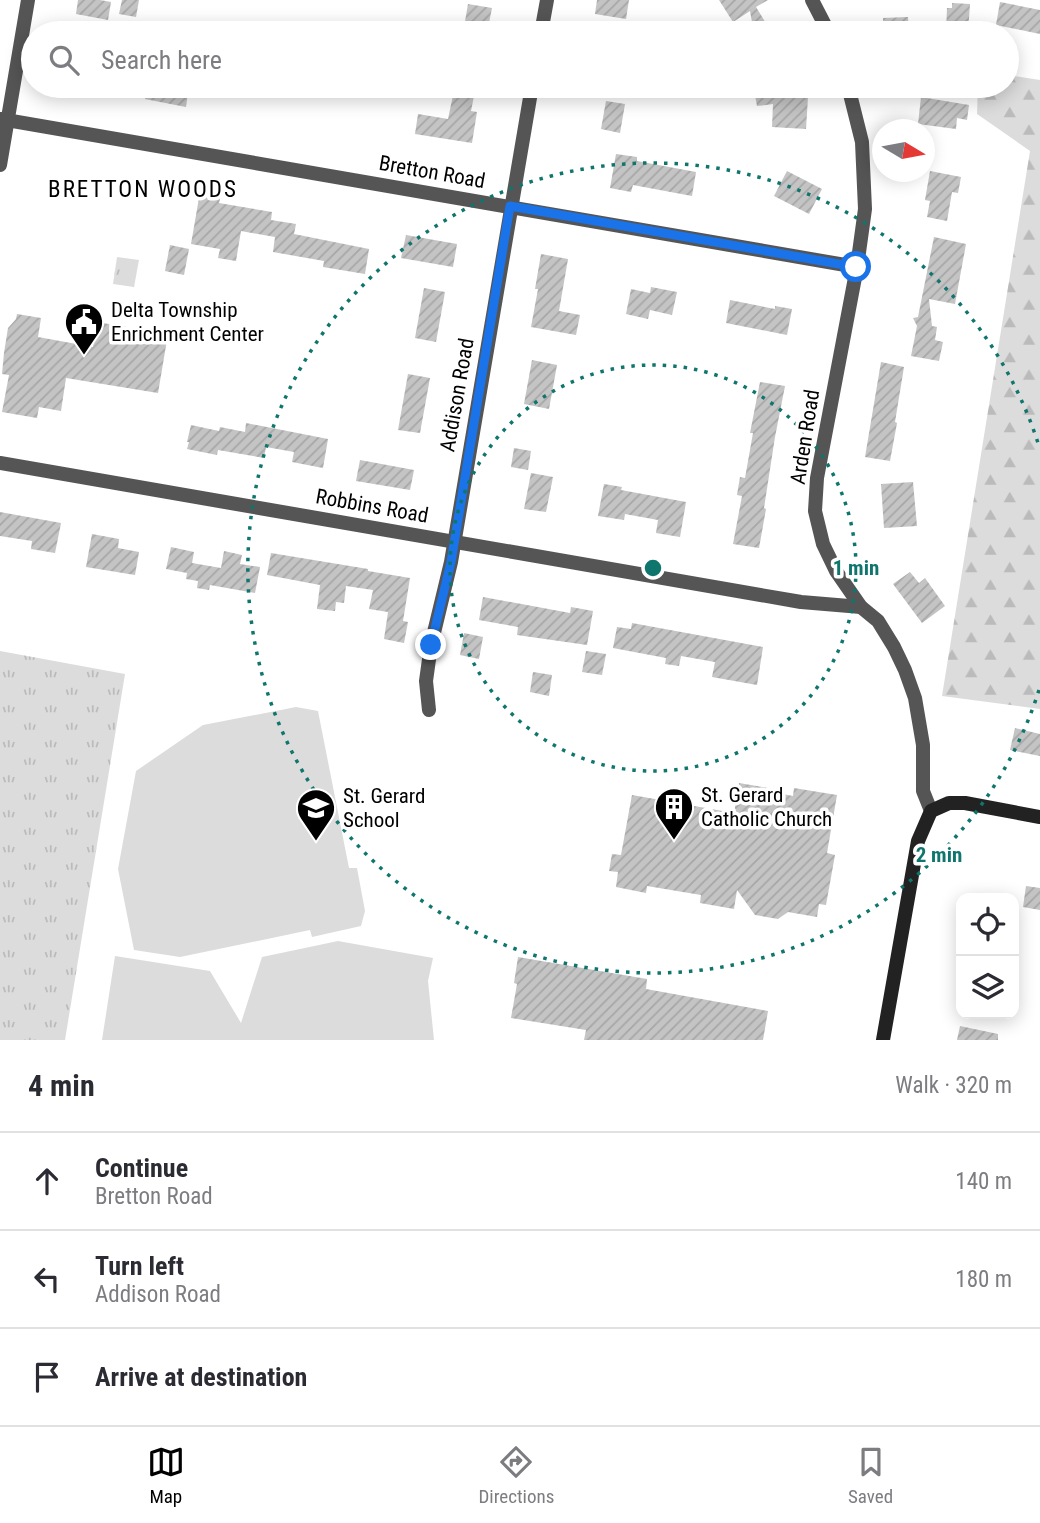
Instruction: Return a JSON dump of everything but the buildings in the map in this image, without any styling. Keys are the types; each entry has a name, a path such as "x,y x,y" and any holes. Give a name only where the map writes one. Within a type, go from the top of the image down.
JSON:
{"street":[{"path":"24,21 28,0"},
{"path":"543,21 547,0"},
{"path":"812,0 823,21"},
{"path":"0,166 4,119 21,35"},
{"name":"Addison Road","path":"429,710 426,681 431,645 451,562 529,98"},
{"name":"Arden Road","path":"851,98 862,142 865,209 817,478 815,511 823,544 836,571 861,607 878,621 905,670 915,698 923,745 923,791 931,811"},
{"name":"Bretton Road","path":"4,119 856,267"},
{"name":"Robbins Road","path":"0,463 801,602 861,607"},
{"path":"883,1040 918,841 931,811 949,803 965,803 1040,817"}],"green space":[{"path":"1019,77 1040,80 1040,709 942,696 1030,151 977,114 978,98 1019,98"},
{"path":"117,257 139,260 134,287 113,284"},
{"path":"0,651 125,674 65,1040 0,1040"},
{"path":"296,707 318,711 349,868 357,868 365,911 361,926 312,937 310,930 180,957 134,950 118,869 136,771 203,725"},
{"path":"338,941 433,958 428,981 434,1040 102,1040 115,956 210,971 241,1023 262,957"}],"place":[{"name":"Delta Township Enrichment Center","path":"84,356"},
{"name":"St. Gerard Catholic Church","path":"674,841"},
{"name":"St. Gerard School","path":"316,842"}],"district":[{"name":"BRETTON WOODS","path":"143,189"}],"route":[{"path":"431,645 451,562 510,206 856,267"}]}
